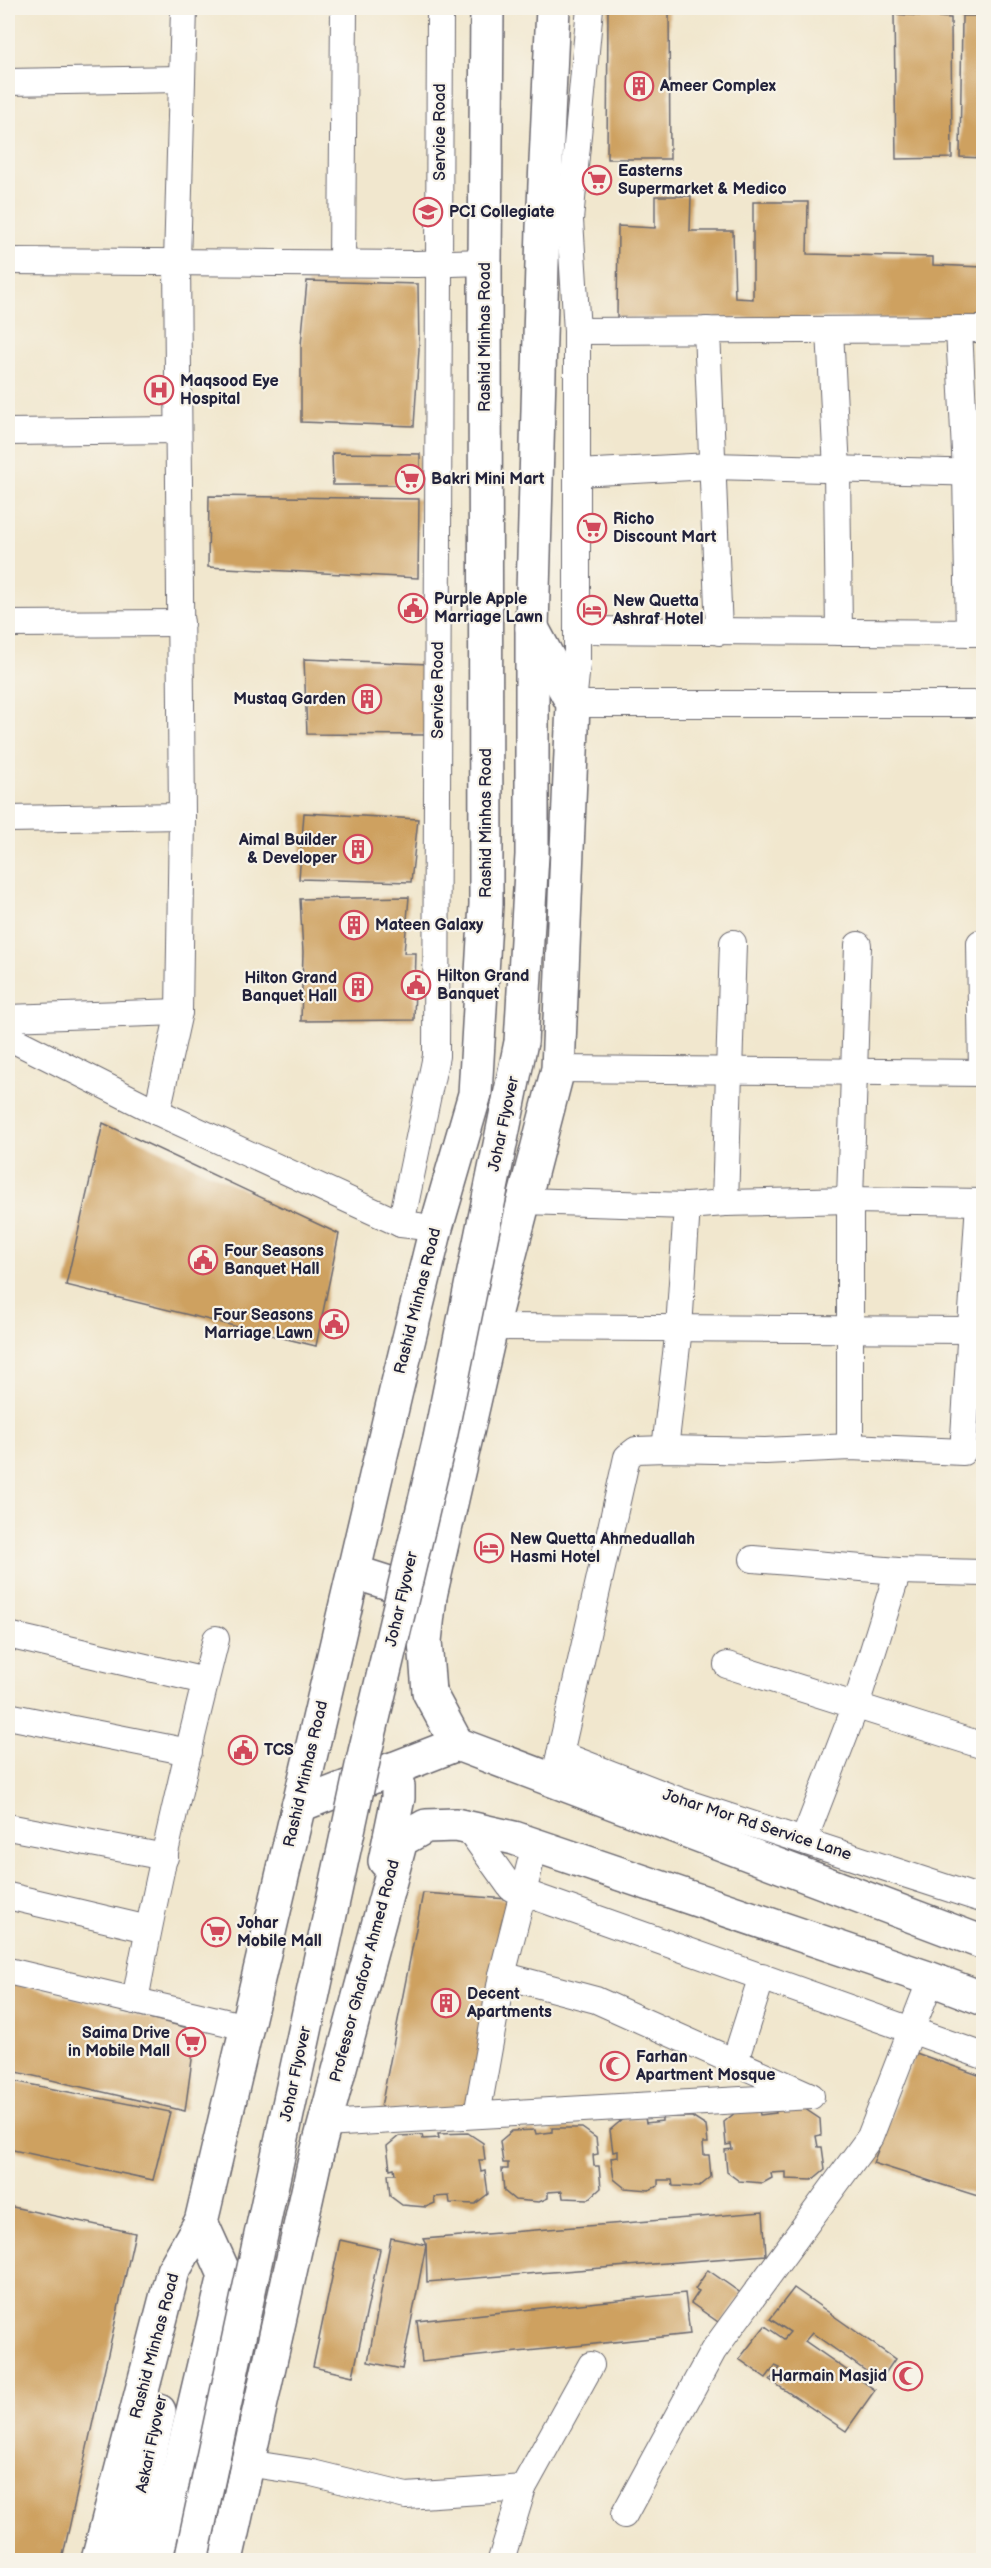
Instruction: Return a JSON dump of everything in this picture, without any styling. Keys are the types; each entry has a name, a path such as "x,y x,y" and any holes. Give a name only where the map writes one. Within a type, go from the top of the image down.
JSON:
{"main road":[{"name":"Rashid Minhas Road","path":"98,2560 173,2271 201,2222 436,1228 475,1094 486,904 485,262 488,8"},
{"path":"457,1744 429,1692 425,1641 430,1596 491,1327 558,1069 573,704 532,628 557,224 553,8"},
{"name":"Johar Flyover","path":"191,2560 365,1752 440,1438 521,1042 532,855 532,628"},
{"path":"354,1572 430,1596"},
{"path":"298,1806 457,1744 556,1768 772,1864 984,1943"},
{"path":"362,1978 398,1798 398,1786 392,1769"},
{"name":"Professor Ghafoor Ahmed Road","path":"226,2560 324,2124 401,1840 426,1826 456,1825 535,1845 984,1999"},
{"path":"158,2560 225,2275 201,2222"},
{"name":"Askari Flyover","path":"126,2560 201,2222"}],"street":[{"path":"157,1112 179,1012 182,816 177,262 184,8"},
{"path":"342,264 344,8"},
{"name":"Service Road","path":"401,1224 436,1056 441,264 440,8"},
{"path":"591,8 557,224 577,331 578,664 573,704 984,704"},
{"path":"8,82 181,79"},
{"path":"8,261 342,264 485,262"},
{"path":"577,331 971,329 976,633 577,630"},
{"path":"707,330 719,632"},
{"path":"830,330 837,470 839,632"},
{"path":"8,432 177,430"},
{"path":"577,473 711,466 975,473"},
{"path":"8,624 181,623"},
{"path":"8,819 182,816"},
{"path":"725,1203 733,943"},
{"path":"558,1069 983,1073 980,943"},
{"path":"849,1447 850,1200 858,945"},
{"path":"8,1018 179,1012"},
{"path":"8,1037 157,1112 401,1224 436,1228"},
{"path":"523,1201 687,1206 850,1200 981,1202 963,1452 849,1447 765,1451 636,1450 627,1458 556,1768"},
{"path":"666,1449 679,1328 687,1206"},
{"path":"491,1327 971,1330"},
{"path":"753,1559 898,1571 984,1573"},
{"path":"772,1864 795,1837 856,1705 898,1571"},
{"path":"8,1635 205,1681"},
{"path":"135,2001 148,1929 216,1639"},
{"path":"727,1665 984,1746"},
{"path":"8,1716 189,1752"},
{"name":"Johar Mor Rd Service Lane","path":"556,1768 681,1801 984,1900"},
{"path":"8,1827 165,1857"},
{"path":"468,1828 511,1888 984,2056"},
{"path":"477,2115 502,1975 535,1845"},
{"path":"8,1896 148,1929"},
{"path":"8,1971 246,2027"},
{"path":"324,2124 811,2096 596,2000 502,1975"},
{"path":"735,2061 762,1976"},
{"path":"624,2515 713,2350 870,2137 931,1979"},
{"path":"501,2560 523,2488 591,2364"},
{"path":"247,2463 312,2473 405,2496 523,2488"}],"building":[{"name":"Ameer Complex","path":"608,8 669,8 670,159 607,159"},
{"path":"894,14 951,18 952,158 896,159"},
{"path":"962,16 984,16 984,158 960,157"},
{"path":"655,196 691,196 690,231 733,231 735,298 753,299 753,202 808,202 807,254 933,257 933,265 984,267 984,319 617,318 618,226 655,228"},
{"path":"307,281 418,284 419,349 414,426 301,422 301,345"},
{"path":"332,453 420,454 420,485 333,485"},
{"path":"209,496 419,499 418,578 208,567"},
{"name":"Mustaq Garden","path":"304,659 428,664 428,735 307,734"},
{"name":"Aimal Builder & Developer","path":"304,813 418,819 411,882 299,879"},
{"path":"409,897 404,953 416,953 414,1020 301,1021 303,952 300,899"},
{"name":"Four Seasons Banquet Hall","path":"103,1123 339,1234 316,1346 66,1285"},
{"name":"Decent Apartments","path":"423,1893 508,1899 471,2108 380,2112"},
{"path":"8,1982 196,2030 185,2111 8,2070"},
{"path":"916,2053 984,2077 984,2198 873,2163"},
{"path":"8,2080 170,2112 153,2180 8,2149"},
{"path":"775,2109 805,2109 820,2119 821,2135 816,2136 818,2147 822,2147 825,2169 812,2180 786,2179 786,2172 771,2173 772,2178 763,2183 739,2181 727,2172 725,2150 732,2149 731,2144 726,2145 724,2122 736,2112 759,2111 760,2115 776,2113"},
{"path":"662,2117 692,2117 706,2126 708,2143 703,2143 704,2155 709,2155 711,2177 699,2187 673,2186 672,2180 658,2180 658,2186 649,2190 625,2188 614,2179 611,2158 618,2157 618,2151 613,2152 610,2130 623,2119 645,2118 646,2123 662,2121"},
{"path":"552,2128 582,2128 596,2138 598,2154 593,2155 594,2166 599,2166 601,2188 589,2199 563,2198 562,2191 548,2192 548,2198 539,2202 515,2200 504,2191 502,2169 508,2169 508,2163 503,2163 500,2141 512,2131 535,2130 536,2134 552,2132"},
{"path":"468,2133 483,2143 485,2160 479,2160 481,2172 485,2171 488,2194 475,2204 450,2203 449,2196 434,2197 435,2203 426,2207 402,2205 390,2196 388,2174 395,2174 394,2168 390,2169 387,2146 399,2136 422,2135 423,2139 439,2138 438,2134"},
{"path":"8,2206 135,2233 62,2560 8,2560"},
{"path":"763,2212 766,2255 427,2282 424,2239"},
{"path":"391,2238 426,2245 402,2369 368,2362"},
{"path":"340,2240 380,2249 353,2376 313,2367"},
{"path":"708,2270 742,2294 721,2324 691,2303 699,2291 695,2289"},
{"path":"794,2288 895,2359 880,2381 812,2333 805,2341 875,2390 846,2431 770,2380 780,2368 775,2366 766,2378 739,2359 765,2326 784,2339 790,2332 770,2319"},
{"path":"685,2293 690,2334 422,2362 417,2321"}],"place":[{"name":"Ameer Complex","path":"639,86"},
{"name":"Easterns Supermarket & Medico","path":"597,180"},
{"name":"PCI Collegiate","path":"428,212"},
{"name":"Maqsood Eye Hospital","path":"159,390"},
{"name":"Bakri Mini Mart","path":"410,479"},
{"name":"Richo Discount Mart","path":"592,528"},
{"name":"Purple Apple Marriage Lawn","path":"413,608"},
{"name":"New Quetta Ashraf Hotel","path":"592,610"},
{"name":"Mustaq Garden","path":"367,699"},
{"name":"Aimal Builder & Developer","path":"358,849"},
{"name":"Mateen Galaxy","path":"354,925"},
{"name":"Hilton Grand Banquet","path":"416,985"},
{"name":"Hilton Grand Banquet Hall","path":"358,987"},
{"name":"Four Seasons Banquet Hall","path":"203,1260"},
{"name":"Four Seasons Marriage Lawn","path":"334,1324"},
{"name":"New Quetta Ahmeduallah Hasmi Hotel","path":"489,1548"},
{"name":"TCS","path":"243,1750"},
{"name":"Johar Mobile Mall","path":"216,1932"},
{"name":"Decent Apartments","path":"446,2003"},
{"name":"Saima Drive in Mobile Mall","path":"191,2042"},
{"name":"Farhan Apartment Mosque","path":"615,2066"},
{"name":"Harmain Masjid","path":"908,2376"}]}
